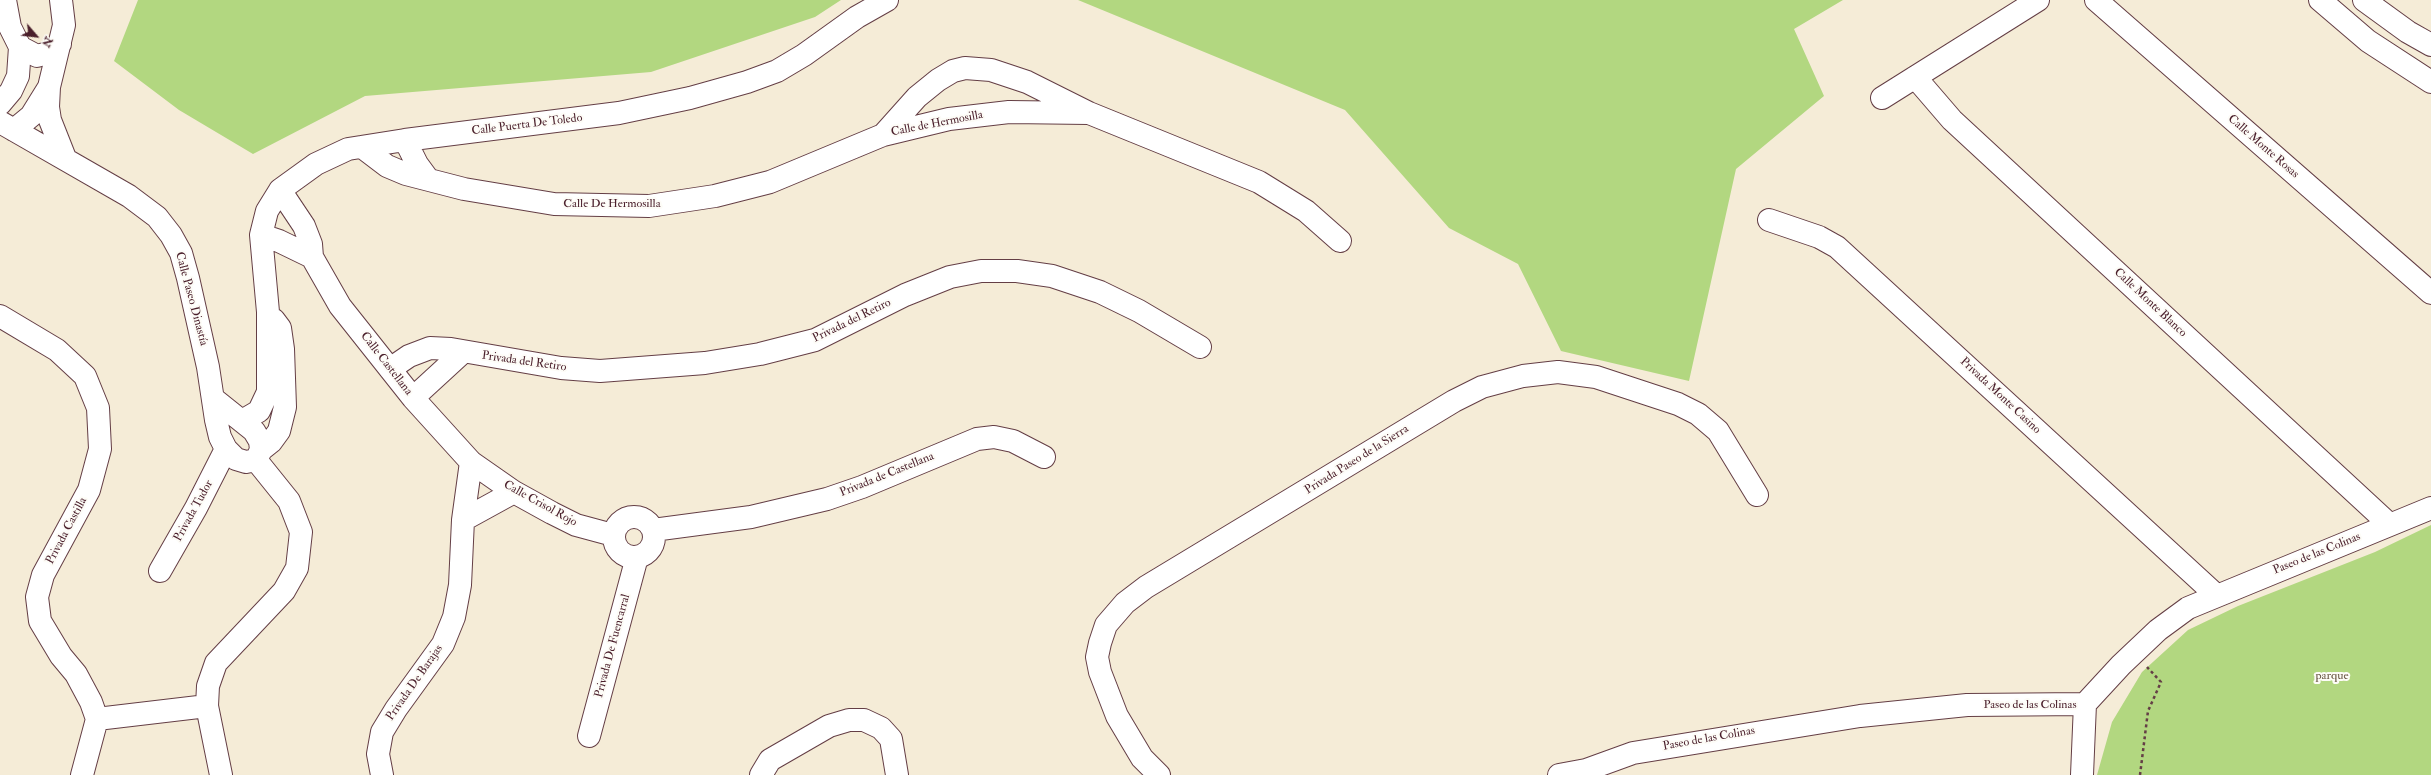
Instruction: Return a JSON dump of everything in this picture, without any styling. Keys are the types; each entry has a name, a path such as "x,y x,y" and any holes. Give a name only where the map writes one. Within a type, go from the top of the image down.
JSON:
{"street":[{"path":"0,104 12,91 18,76 20,48 10,27 5,0"},
{"path":"61,0 64,25 49,87 48,107 50,120 65,158"},
{"name":"Calle Puerta De Toledo","path":"242,421 258,411 268,392 268,312 261,235 268,211 280,190 316,164 348,149 405,140 619,113 690,98 740,84 777,71 804,55 857,17 886,0"},
{"path":"1882,98 2038,0"},
{"name":"Calle Monte Rosas","path":"2096,0 2431,293"},
{"path":"2320,0 2368,41 2431,82"},
{"path":"2364,0 2408,32 2431,45"},
{"path":"20,48 37,56 54,51 60,44"},
{"name":"Calle de Hermosilla","path":"882,135 917,97 938,80 953,71 977,67 1006,74 1089,113 1259,182 1306,211 1340,241"},
{"name":"Calle Monte Blanco","path":"1915,77 1952,120 2389,524"},
{"path":"7,126 31,116 49,87"},
{"name":"Calle de Hermosilla","path":"882,135 978,114 1089,113"},
{"name":"Calle Paseo Dinastía","path":"7,126 129,196 157,217 171,234 181,253 188,278 214,399 218,426 226,450"},
{"name":"Calle De Hermosilla","path":"362,147 387,166 406,174 464,189 554,204 650,206 715,196 770,182 882,135"},
{"path":"405,140 417,164 428,179"},
{"name":"Calle Castellana","path":"280,190 304,226 310,244 312,257 340,306 413,398 471,462"},
{"name":"Privada Monte Casino","path":"1769,220 1819,237 1837,247 2216,595"},
{"path":"261,235 279,241 312,257"},
{"name":"Privada del Retiro","path":"462,353 561,368 600,371 705,363 760,354 815,340 905,295 950,277 981,271 1017,271 1052,276 1100,292 1139,311 1200,347"},
{"path":"226,450 236,459 246,462 259,455 272,442 279,431 285,407 285,378 280,328 268,312"},
{"name":"Privada Castilla","path":"0,316 57,350 85,376 98,408 100,449 89,490 43,575 37,597 40,621 61,656 76,674 91,702 97,719"},
{"path":"390,369 409,356 430,348 451,349 462,353 413,398"},
{"name":"Privada Paseo de la Sierra","path":"1159,775 1142,758 1116,716 1100,672 1097,657 1106,625 1125,603 1146,588 1454,401 1482,387 1523,376 1558,372 1596,377 1678,404 1698,414 1718,431 1757,495"},
{"path":"214,399 242,421 254,432 260,441 259,455 289,501 301,532 297,568 284,590 216,663 208,686 207,706 222,775"},
{"name":"Privada de Castellana","path":"653,530 751,517 827,499 862,487 977,439 994,437 1013,441 1044,457"},
{"name":"Privada Tudor","path":"160,571 196,508 226,450"},
{"name":"Calle Crisol Rojo","path":"471,462 514,492 576,525 613,535"},
{"name":"Privada De Barajas","path":"382,775 378,754 382,732 396,709 443,644 454,617 460,585 462,520 471,462"},
{"path":"462,520 514,492"},
{"name":"Paseo de las Colinas","path":"1582,773 1633,753 1860,716 1967,705 2085,704 2158,630 2188,608 2216,595 2431,508"},
{"path":"630,517 644,519 653,530 653,544 643,555 637,557 622,554 617,549 613,535 618,523 630,517"},
{"name":"Privada De Fuencarral","path":"589,736 637,557"},
{"path":"2082,775 2085,704"},
{"path":"82,775 97,719 207,706"},
{"path":"761,775 770,760 829,726 849,720 864,720 881,728 891,739 897,775"},
{"path":"1559,775 1582,773"}],"path":[{"path":"2133,654 2161,682 2148,711 2140,775"}],"green space":[{"path":"138,0 841,0 815,17 651,72 365,96 253,154 179,110 114,61"},
{"path":"1078,0 1843,0 1794,29 1824,96 1736,169 1689,381 1561,351 1518,264 1449,228 1345,110"},
{"name":"parque","path":"2431,525 2431,775 2097,775 2112,722 2142,672 2188,630 2238,606 2375,552"}]}
